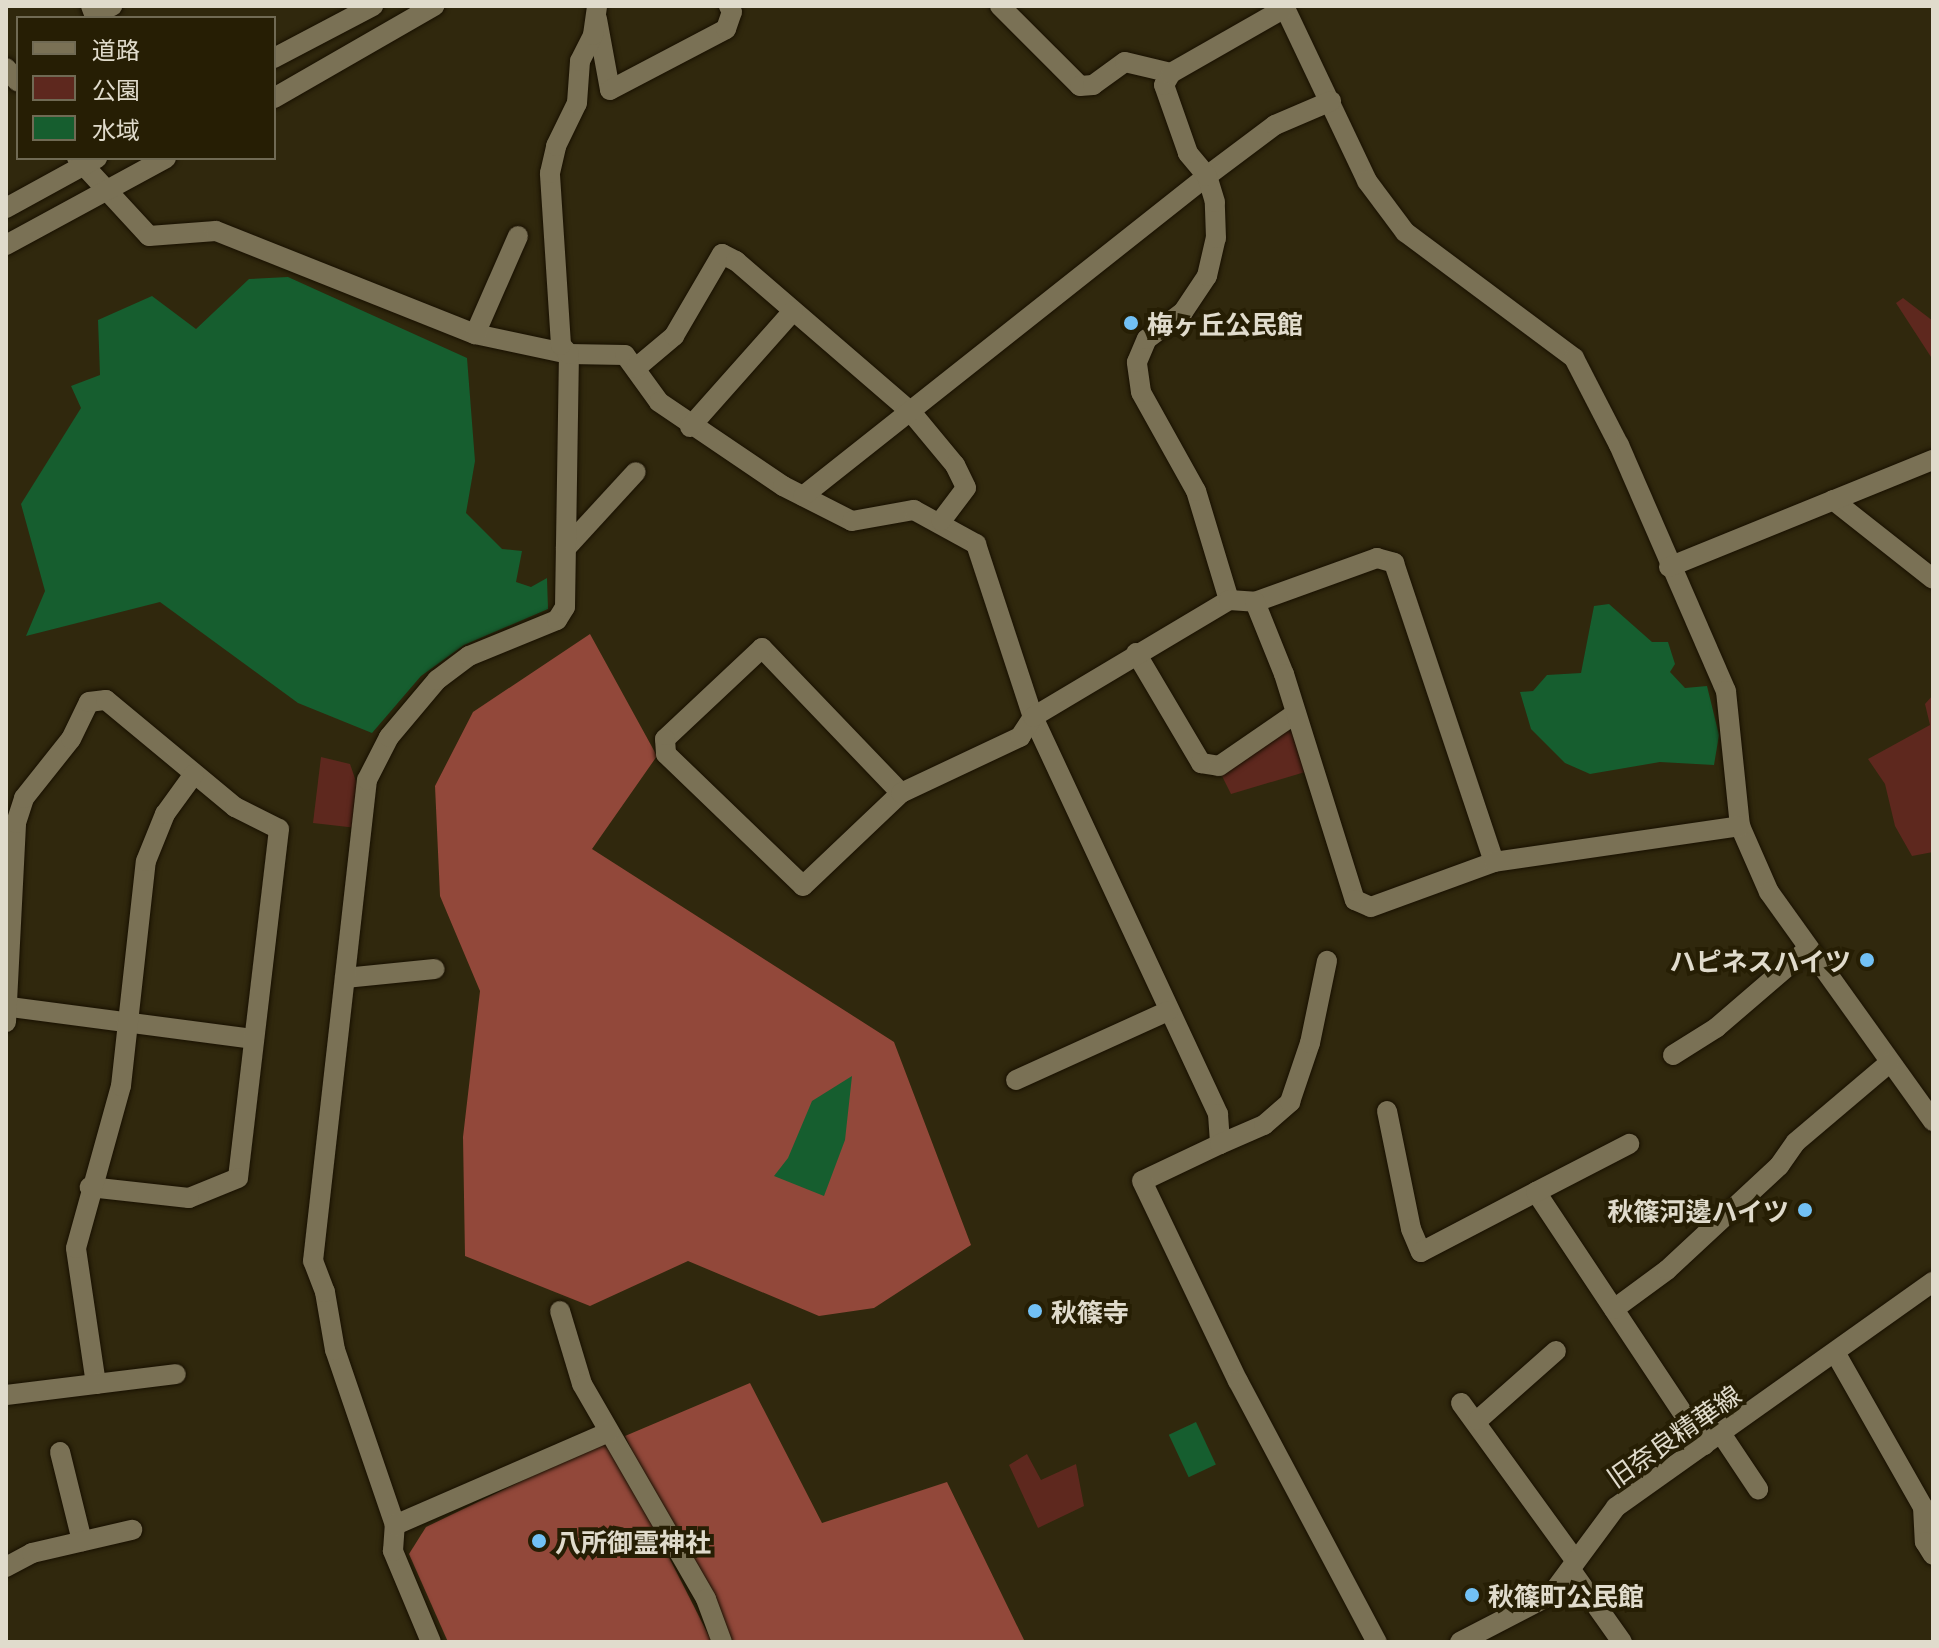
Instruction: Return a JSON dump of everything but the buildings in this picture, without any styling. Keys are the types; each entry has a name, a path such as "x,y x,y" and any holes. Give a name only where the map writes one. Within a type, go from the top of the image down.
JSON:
{"street":[{"path":"91,6 94,14 112,6"},
{"path":"276,57 373,6"},
{"path":"276,97 434,6"},
{"path":"596,9 610,90 726,29 732,12 729,6"},
{"path":"1000,6 1080,86 1093,85 1125,62 1171,73"},
{"path":"1229,600 1196,491 1141,392 1137,362 1147,339 1183,312 1207,276 1216,238 1215,202 1207,176 1188,153 1164,85 1171,73 1285,7 1367,181 1405,232 1574,358 1619,445 1669,567 1726,691 1740,826 1769,892 1933,1121"},
{"path":"431,1642 393,1551 395,1525 335,1350 325,1292 313,1261 367,780 389,737 437,680 469,656 557,620 565,607 569,354 561,345 550,173 556,146 577,103 580,61 593,35 596,9"},
{"path":"803,496 1275,125 1331,101"},
{"path":"6,245 162,160"},
{"path":"6,208 85,161 106,191 149,236 216,231 475,334 569,354 625,355 636,368 645,389 690,427 803,496 852,521 914,510 941,521 976,544 1033,717 1218,1114 1220,1144"},
{"path":"475,334 518,236"},
{"path":"636,368 674,336 722,254 911,412 955,465 966,488 941,521"},
{"path":"690,427 793,311"},
{"path":"1669,567 1933,460"},
{"path":"566,548 636,472"},
{"path":"1833,500 1933,579"},
{"path":"901,793 762,648 665,739 666,754 803,886 901,793 1020,737 1033,717 1136,653 1229,600 1255,602 1377,558 1394,563 1494,862"},
{"path":"1255,602 1296,713 1355,900 1371,907 1494,862 1740,826"},
{"path":"1136,653 1201,763 1219,766 1296,713"},
{"path":"90,1187 189,1198 238,1178 279,829 235,807 106,700 89,702 71,739 24,798 16,823 8,1014 132,1024 254,1039"},
{"path":"96,1384 76,1248 90,1187 121,1086 132,1024 146,861 165,814 194,774"},
{"path":"1673,1055 1716,1028 1808,949"},
{"path":"1327,961 1310,1043 1290,1102 1264,1125 1142,1181 1238,1381 1377,1642"},
{"path":"345,978 435,969"},
{"path":"1016,1080 1168,1011"},
{"path":"1614,1309 1688,1251 1779,1166 1796,1142 1889,1063"},
{"path":"1387,1111 1411,1229 1421,1252 1629,1144"},
{"path":"1536,1192 1614,1309 1712,1439 1758,1489"},
{"name":"旧奈良精華線","path":"1460,1642 1551,1595 1616,1507 1836,1354 1933,1282"},
{"path":"560,1311 582,1384 706,1599 722,1642"},
{"path":"1478,1420 1556,1351"},
{"path":"1836,1354 1923,1507 1925,1542 1933,1555"},
{"path":"6,1395 176,1374"},
{"path":"1461,1403 1478,1420 1622,1642"},
{"path":"395,1525 609,1432"},
{"path":"60,1452 82,1541"},
{"path":"6,1567 32,1553 132,1530"}],"green space":[{"path":"1903,298 1933,321 1933,360 1896,303"},
{"path":"1933,695 1933,852 1912,856 1895,826 1885,784 1868,759 1930,725 1925,704"},
{"path":"1290,725 1305,772 1231,794 1219,770"},
{"path":"321,757 350,764 360,793 357,828 313,823"},
{"path":"1027,1454 1041,1480 1076,1464 1084,1506 1038,1528 1009,1465"}],"shaded area":[{"path":"590,634 657,756 592,849 894,1042 971,1245 874,1308 819,1316 688,1261 590,1306 465,1256 463,1137 480,991 440,896 435,786 473,712"},
{"path":"750,1383 822,1523 947,1482 1025,1642 723,1642 625,1436"},
{"name":"八所御霊神社","path":"609,1439 712,1642 448,1642 409,1554 426,1527"}],"water":[{"path":"288,277 467,358 475,461 466,513 502,549 522,551 516,582 531,587 547,578 548,609 464,645 421,676 372,733 298,703 160,602 26,636 45,591 21,504 81,408 71,386 100,375 98,320 152,296 196,329 249,279"},
{"path":"1609,604 1652,642 1668,642 1675,664 1670,672 1685,688 1707,686 1719,735 1714,765 1660,762 1590,774 1565,763 1531,729 1520,692 1533,691 1547,675 1581,673 1594,606"},
{"path":"852,1076 845,1140 824,1196 774,1176 788,1158 812,1101"},
{"path":"1196,1422 1216,1465 1189,1477 1169,1435"}],"place":[{"name":"梅ヶ丘公民館","path":"1131,323"},
{"name":"ハピネスハイツ","path":"1867,960"},
{"name":"秋篠河邊ハイツ","path":"1805,1210"},
{"name":"秋篠寺","path":"1035,1311"},
{"name":"八所御霊神社","path":"539,1541"},
{"name":"秋篠町公民館","path":"1472,1595"}]}
